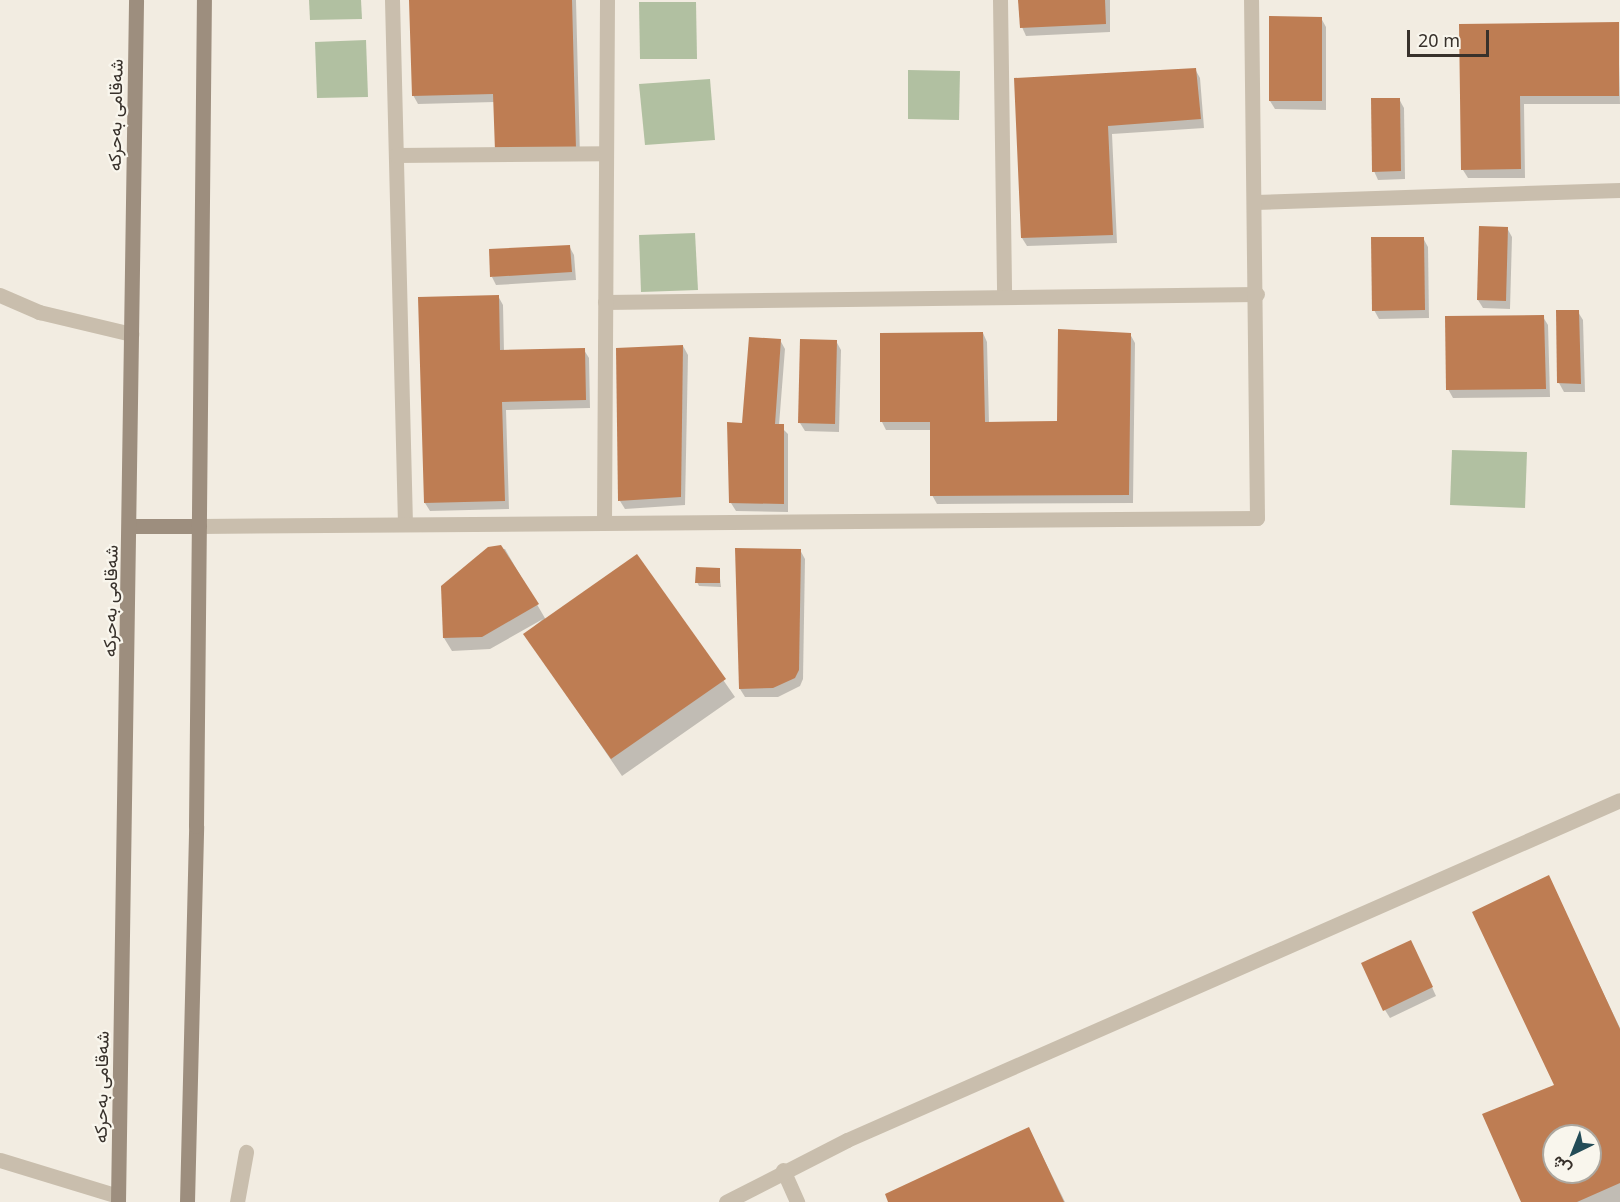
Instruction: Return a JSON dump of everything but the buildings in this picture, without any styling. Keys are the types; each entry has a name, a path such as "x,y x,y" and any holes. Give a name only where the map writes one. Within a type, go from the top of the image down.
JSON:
{"main road":[{"name":"شەقامی بەحرکە","path":"118,1199 131,526 131,334 136,0"},
{"path":"187,1202 199,526 204,0"},
{"path":"131,526 199,526"}],"street":[{"path":"392,0 405,524"},
{"path":"604,522 607,0"},
{"path":"1000,0 1004,297"},
{"path":"199,526 1257,518 1257,294 1251,0"},
{"path":"396,155 606,153"},
{"path":"1255,202 1620,190"},
{"path":"605,302 1257,294"},
{"path":"0,295 39,312 131,334"},
{"path":"726,1202 783,1170 1620,800"},
{"path":"237,1202 246,1152"},
{"path":"0,1160 118,1199"},
{"path":"783,1170 797,1202"}],"green space":[{"path":"309,0 361,0 362,19 310,20"},
{"path":"639,2 696,2 697,59 640,59"},
{"path":"366,40 368,97 317,98 315,42"},
{"path":"908,70 960,71 959,120 908,119"},
{"path":"710,79 715,140 645,145 639,84"},
{"path":"695,233 698,290 641,292 639,235"},
{"path":"1452,450 1527,452 1525,508 1450,505"}]}
